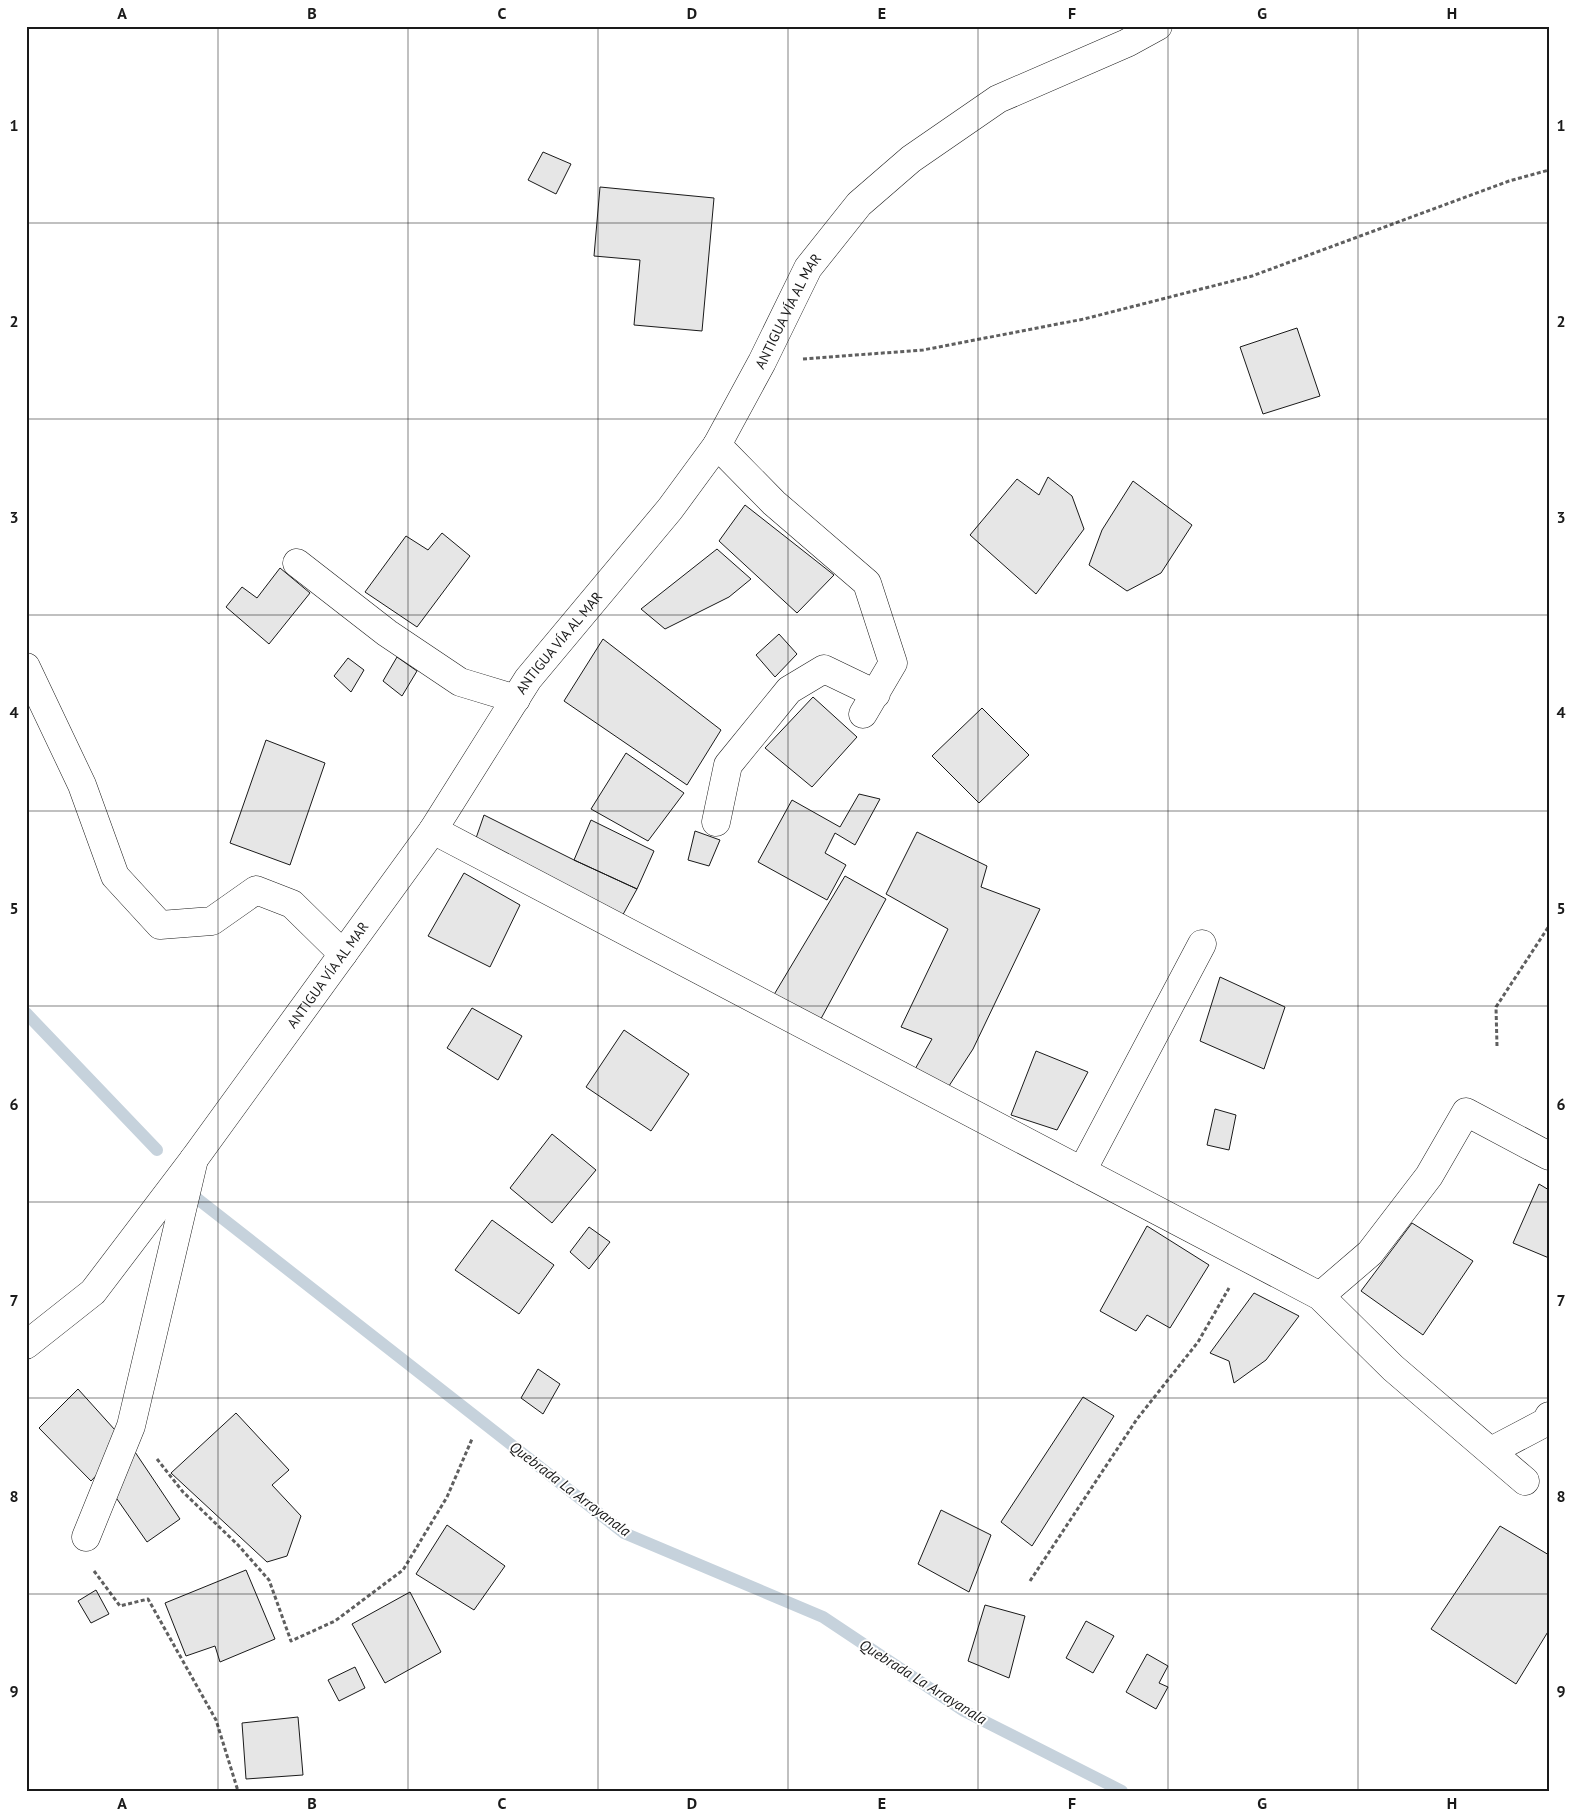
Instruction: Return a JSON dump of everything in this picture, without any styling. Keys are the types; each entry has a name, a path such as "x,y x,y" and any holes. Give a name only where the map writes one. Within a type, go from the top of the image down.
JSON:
{"main road":[{"name":"ANTIGUA VÍA AL MAR","path":"26,1345 93,1292 194,1159 433,830 528,679 670,509 717,445 762,362 808,268 859,204 911,159 998,99 1127,43 1158,26"},
{"path":"716,822 728,765 789,690 824,669 869,704 893,663 867,583 774,503 717,445"},
{"path":"297,563 386,633 460,682 516,699"},
{"path":"26,667 82,785 115,876 160,925 212,921 256,890 292,904 343,954"},
{"path":"433,830 1320,1296 1393,1368 1525,1481"},
{"path":"1082,1171 1202,944"},
{"path":"1320,1296 1370,1253 1429,1176 1466,1112 1549,1156"},
{"path":"86,1537 131,1426 194,1159"},
{"path":"1491,1451 1546,1422 1549,1416"}],"path":[{"path":"762,362 922,350 1084,319 1252,276 1509,181 1549,170"},
{"path":"1497,1046 1496,1007 1549,926"},
{"path":"1030,1582 1137,1419 1198,1342 1247,1258"},
{"path":"131,1426 183,1492 238,1545 269,1580 291,1641 335,1621 403,1570 446,1497 472,1439"},
{"path":"86,1537 92,1569 120,1606 148,1599 216,1720 238,1791"}],"building":[{"path":"543,152 571,164 556,194 528,180"},
{"path":"600,187 714,198 702,331 634,325 640,260 594,256"},
{"path":"1297,328 1320,396 1263,414 1240,347"},
{"path":"1048,477 1072,496 1084,529 1036,594 970,535 1017,479 1039,495"},
{"path":"1133,481 1192,525 1161,573 1127,591 1089,565 1102,530"},
{"path":"745,505 834,575 797,613 719,541"},
{"path":"442,533 470,556 417,627 365,592 406,536 428,550"},
{"path":"717,549 751,579 729,597 665,629 641,609"},
{"path":"280,568 310,593 269,644 226,607 242,587 257,598"},
{"path":"779,634 797,654 775,677 756,655"},
{"path":"603,639 721,730 687,785 564,701"},
{"path":"397,657 417,671 402,696 383,681"},
{"path":"348,658 364,670 351,692 334,676"},
{"path":"813,697 857,737 812,787 765,748"},
{"path":"982,708 1029,755 979,803 932,756"},
{"path":"266,740 325,763 290,865 230,843"},
{"path":"626,753 684,793 648,841 591,809"},
{"path":"859,794 880,799 855,845 835,833 825,853 846,865 827,900 758,862 792,800 840,827"},
{"path":"484,815 637,889 620,920 474,844"},
{"path":"591,820 654,851 637,889 574,860"},
{"path":"695,831 720,840 709,866 688,860"},
{"path":"917,832 987,866 981,887 1040,909 973,1049 947,1089 914,1071 932,1039 901,1027 948,929 886,894"},
{"path":"464,873 520,905 490,967 428,936"},
{"path":"845,876 886,899 817,1026 769,1003"},
{"path":"1220,977 1285,1007 1264,1069 1200,1041"},
{"path":"472,1008 522,1036 498,1080 447,1048"},
{"path":"624,1030 689,1074 651,1131 586,1087"},
{"path":"1036,1051 1088,1072 1057,1130 1011,1115"},
{"path":"1215,1109 1236,1115 1229,1150 1207,1145"},
{"path":"552,1134 596,1170 552,1223 510,1188"},
{"path":"1539,1184 1549,1190 1549,1258 1513,1243"},
{"path":"492,1220 554,1265 519,1314 455,1270"},
{"path":"1412,1223 1473,1261 1423,1335 1361,1291"},
{"path":"1147,1226 1209,1265 1170,1328 1147,1315 1136,1331 1100,1311"},
{"path":"589,1227 610,1242 589,1269 570,1252"},
{"path":"1254,1293 1299,1316 1266,1360 1234,1383 1229,1361 1210,1353"},
{"path":"538,1369 560,1384 543,1414 521,1398"},
{"path":"78,1389 115,1430 107,1464 91,1481 39,1428"},
{"path":"1083,1397 1114,1416 1032,1546 1001,1522"},
{"path":"236,1413 289,1470 272,1485 301,1516 287,1556 267,1562 171,1473"},
{"path":"133,1449 180,1519 147,1542 110,1489"},
{"path":"941,1510 991,1535 969,1592 918,1564"},
{"path":"447,1525 505,1566 474,1610 416,1574"},
{"path":"1500,1526 1549,1555 1549,1630 1516,1684 1431,1629"},
{"path":"246,1570 275,1639 220,1662 215,1646 186,1656 165,1603"},
{"path":"96,1590 109,1614 91,1623 78,1601"},
{"path":"410,1592 441,1652 385,1683 352,1624"},
{"path":"985,1605 1025,1616 1009,1678 968,1661"},
{"path":"1086,1621 1114,1636 1093,1673 1066,1658"},
{"path":"1147,1654 1168,1666 1159,1683 1168,1687 1156,1709 1126,1692"},
{"path":"355,1667 365,1688 339,1701 328,1680"},
{"path":"298,1717 303,1775 246,1779 242,1723"}],"waterway":[{"name":"Quebrada La Arrayanala","path":"26,1013 157,1150"},
{"name":"Quebrada La Arrayanala","path":"190,1193 624,1533 823,1617 964,1711 1122,1791"}]}
